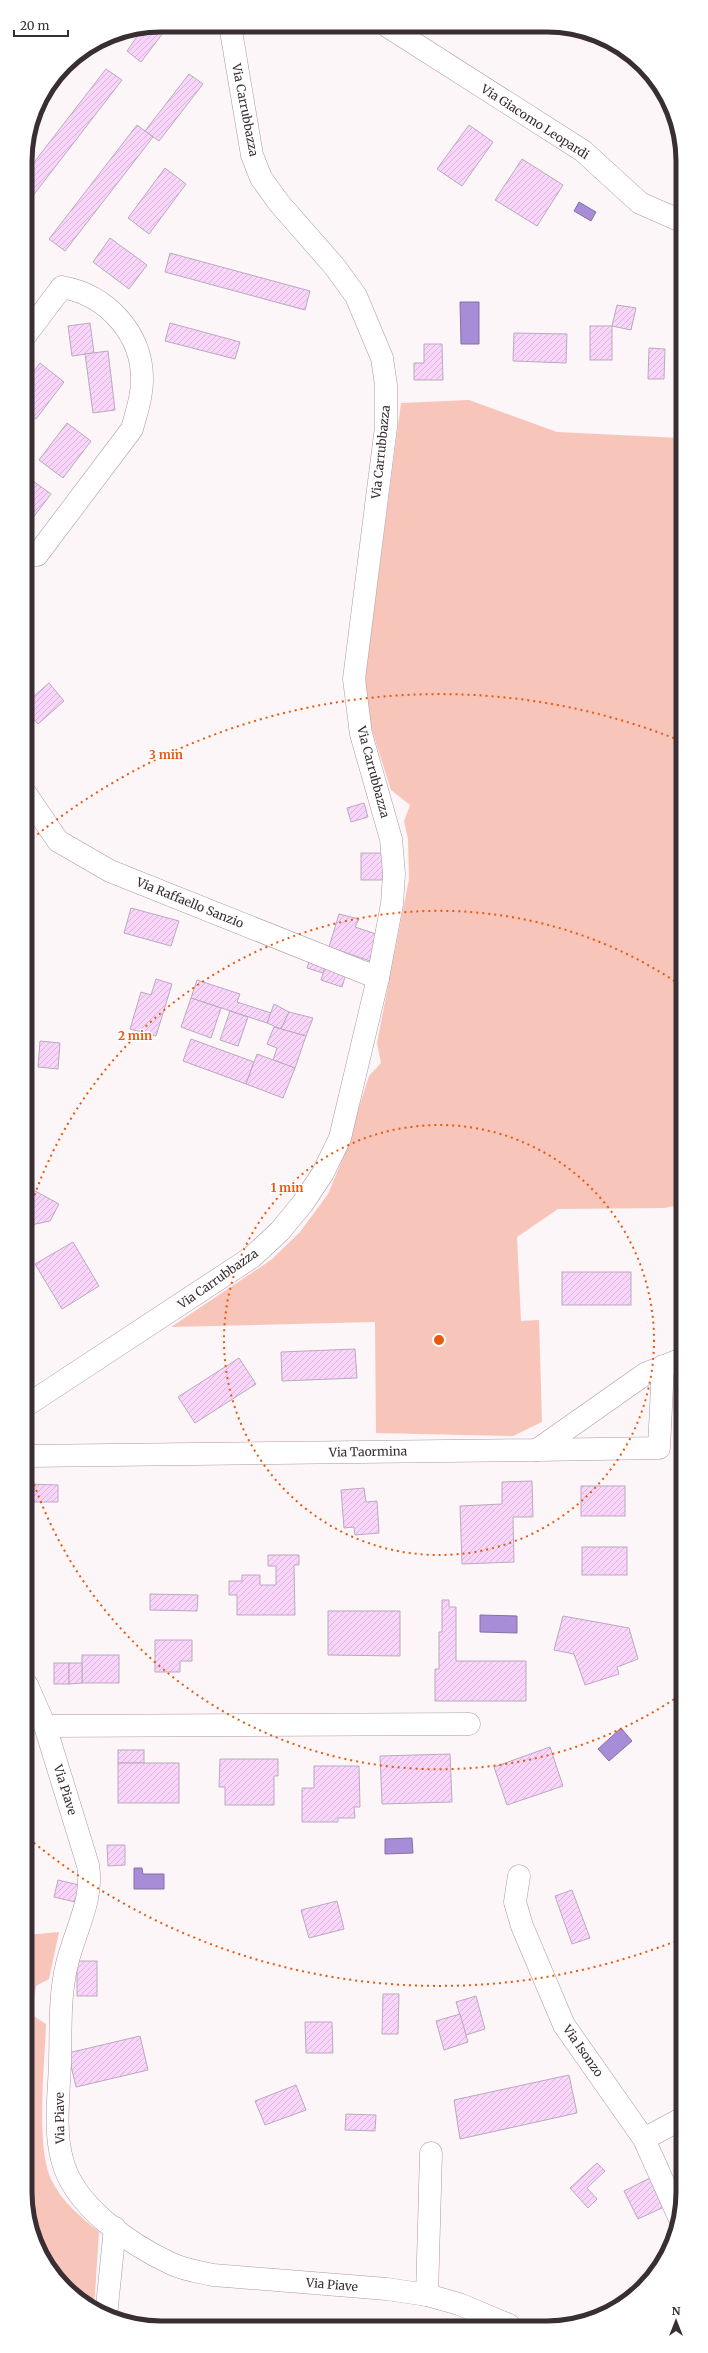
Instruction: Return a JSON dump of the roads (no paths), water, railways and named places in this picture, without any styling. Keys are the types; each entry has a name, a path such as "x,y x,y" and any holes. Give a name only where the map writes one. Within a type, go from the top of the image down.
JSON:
{"main road":[{"name":"Via Carrubbazza","path":"32,1402 252,1257 280,1231 303,1203 323,1173 340,1138 378,978 392,904 394,874 391,839 361,734 354,679 386,427 386,385 382,358 356,296 335,267 279,203 261,178 252,155 231,32"},
{"name":"Via Giacomo Leopardi","path":"396,32 583,151 640,203 676,219"},
{"path":"32,328 62,287 80,290 98,301 121,320 131,336 139,358 142,381 138,407 132,429 37,555 32,555"},
{"name":"Via Raffaello Sanzio","path":"32,803 58,841 110,871 378,978"},
{"path":"537,1450 645,1374 672,1362"},
{"name":"Via Taormina","path":"32,1456 659,1448 672,1362"},
{"name":"Via Piave","path":"32,1697 44,1726 88,1865 91,1881 89,1895 67,1964 62,1997 58,2136 67,2176 79,2196 121,2233 173,2264 213,2275 387,2289 427,2295 459,2304 499,2321"},
{"path":"44,1726 469,1724"},
{"name":"Via Isonzo","path":"519,1876 515,1902 522,1926 564,2025 644,2139 675,2208"},
{"path":"644,2139 676,2122"},
{"path":"427,2295 431,2153"},
{"path":"107,2309 121,2233"},
{"path":"119,2314 121,2233"}]}
